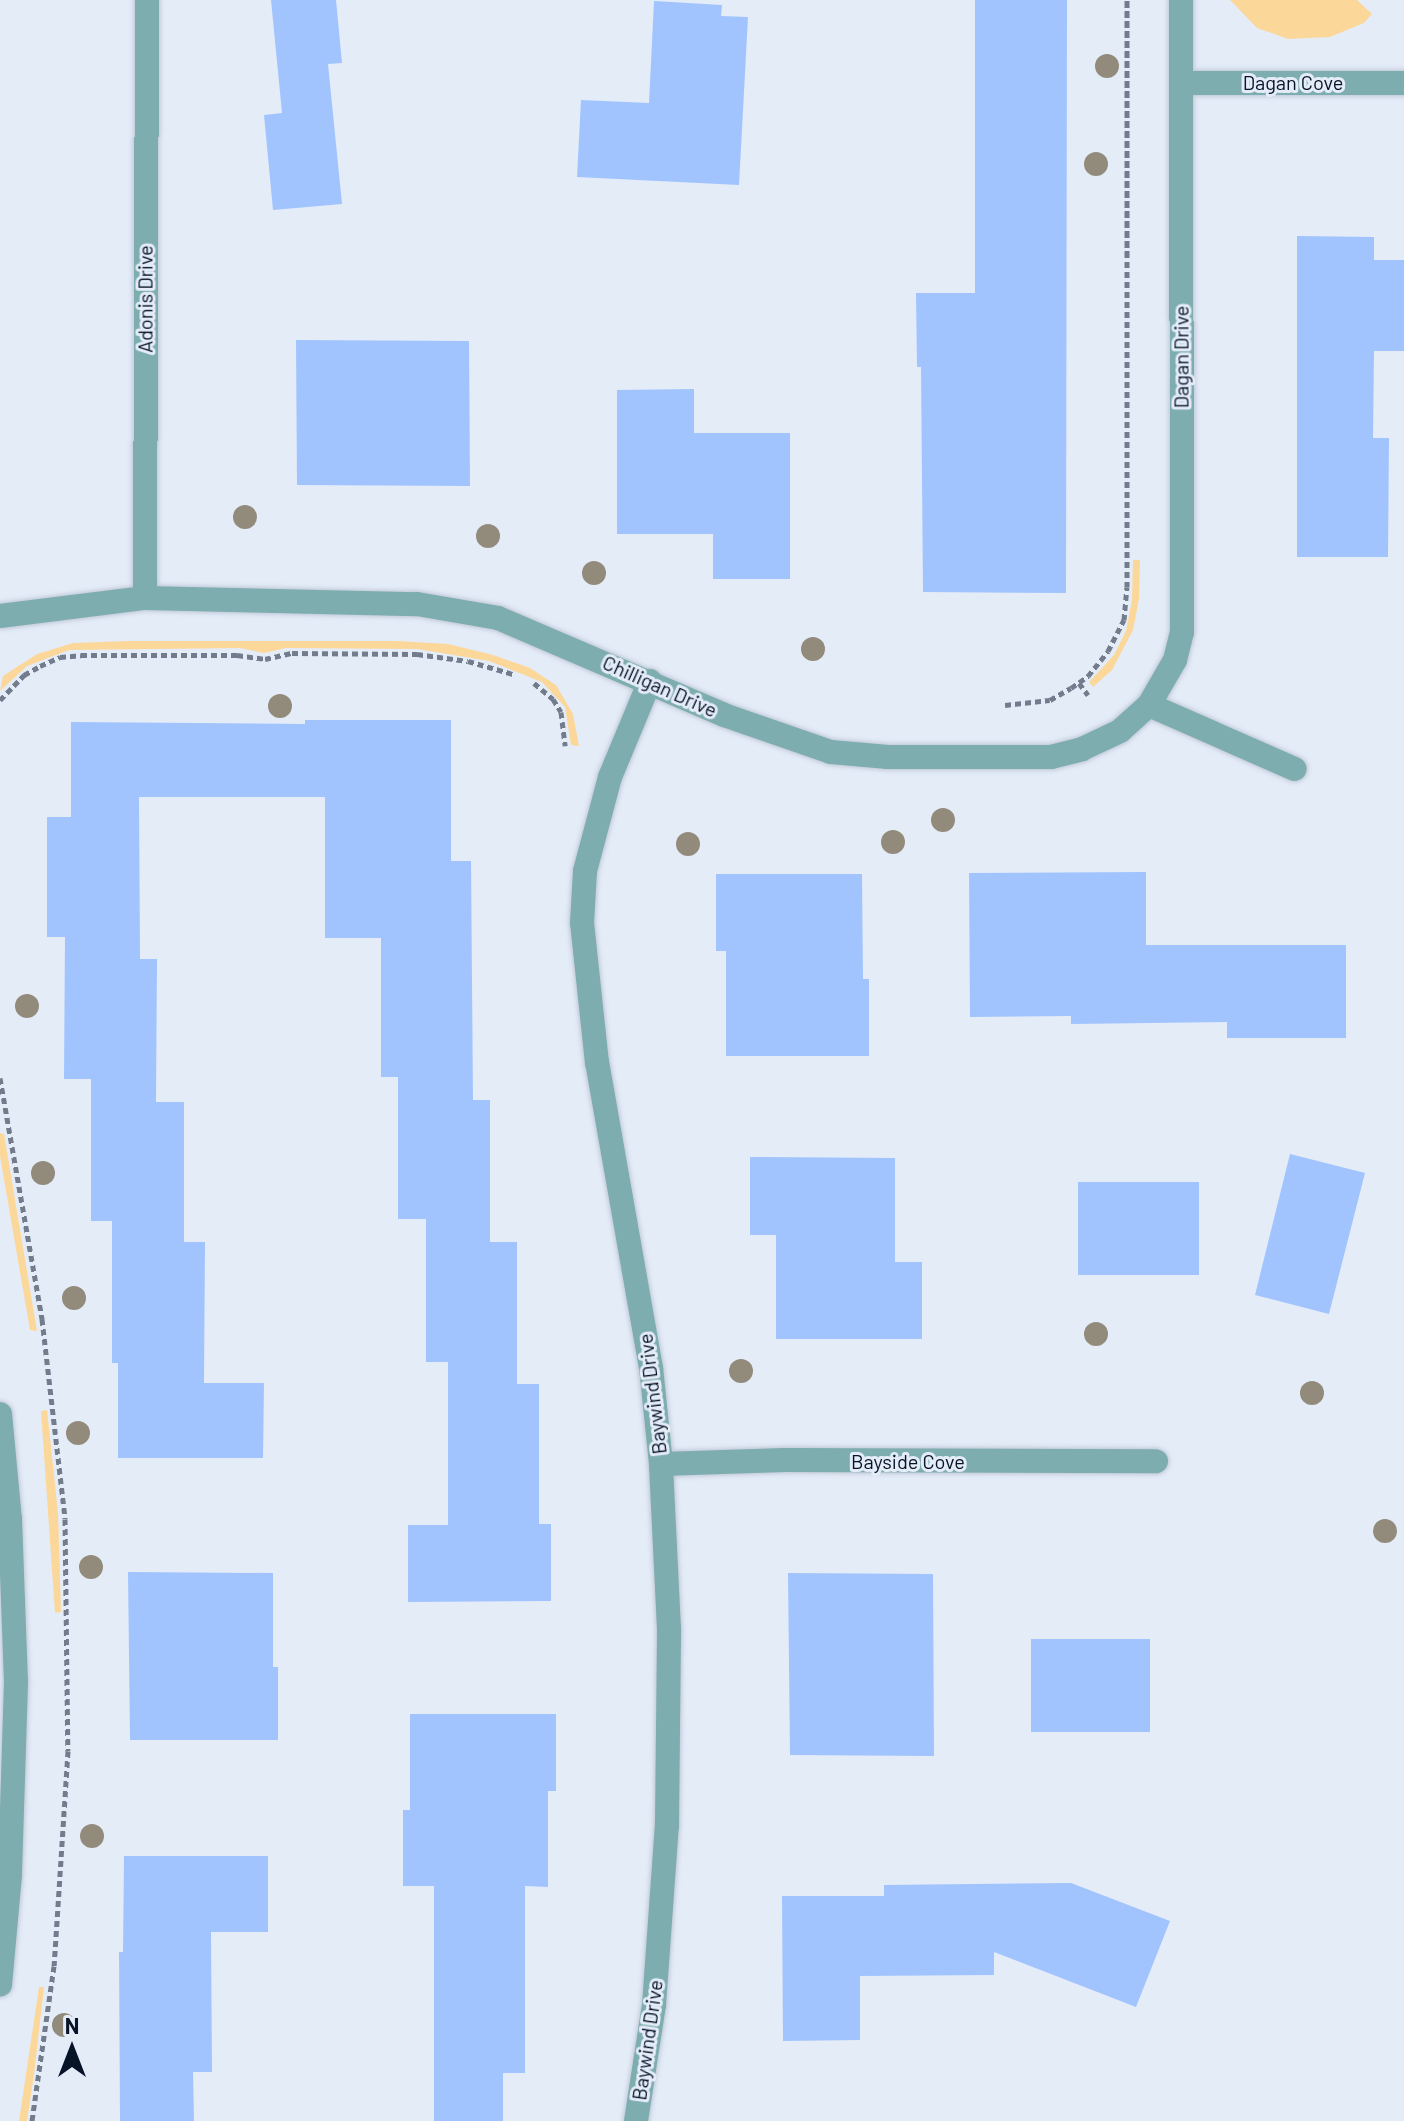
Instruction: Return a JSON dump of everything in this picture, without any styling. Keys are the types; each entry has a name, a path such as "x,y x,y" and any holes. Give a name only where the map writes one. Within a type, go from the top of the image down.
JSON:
{"street":[{"name":"Adonis Drive","path":"145,598 147,0"},
{"name":"Dagan Drive","path":"1149,705 1175,660 1182,632 1181,0"},
{"name":"Dagan Cove","path":"1182,83 1404,83"},
{"name":"Chilligan Drive","path":"0,616 145,598 417,604 451,609 498,618 776,735 831,752 888,757 1051,757 1082,749 1120,731 1149,705"},
{"name":"Baywind Drive","path":"636,2121 654,2005 669,1781 669,1629 661,1464 637,1284 597,1063 582,923 585,871 610,777 650,681"},
{"path":"1149,705 1295,769"},
{"path":"0,1414 10,1519 16,1682 10,1875 0,1985"},
{"name":"Bayside Cove","path":"661,1464 785,1460 1156,1461"}],"path":[{"path":"1005,705 1050,700 1079,683 1117,638 1124,620 1127,587 1127,0"},
{"path":"0,700 24,675 40,666 81,655 237,655 265,659 292,653 417,654 468,661 536,684 553,699 561,712 565,746"},
{"path":"1079,683 1088,695"}],"shaded area":[{"path":"1230,0 1357,0 1372,14 1364,23 1330,37 1288,39 1257,28"},
{"path":"1133,560 1140,560 1139,599 1133,630 1112,670 1093,687 1089,682 1114,655 1126,631 1132,600"},
{"path":"398,641 448,644 530,668 556,685 573,714 579,746 571,745 565,707 542,682 489,661 418,649 286,648 264,653 240,648 69,650 27,666 0,691 3,676 37,654 73,643"},
{"path":"0,1133 4,1134 37,1331 30,1330 0,1156"},
{"path":"47,1410 58,1513 61,1612 55,1613 41,1411"},
{"path":"39,1987 44,1987 27,2121 19,2121"}],"building":[{"path":"271,0 336,0 342,63 328,64 342,204 273,210 264,115 282,113"},
{"path":"975,0 1067,0 1066,593 923,592 921,367 917,367 916,293 975,293"},
{"path":"654,1 722,5 721,16 748,17 739,185 577,177 581,100 649,103"},
{"path":"1297,236 1374,237 1374,260 1404,260 1404,351 1374,351 1373,438 1389,438 1388,557 1297,557"},
{"path":"296,340 469,341 470,486 297,485"},
{"path":"694,389 694,433 790,433 790,579 713,579 713,534 617,534 617,390"},
{"path":"305,720 451,720 451,861 471,861 473,1100 490,1100 490,1242 517,1242 517,1384 539,1384 539,1524 551,1524 551,1601 408,1602 408,1525 448,1525 448,1362 426,1362 426,1219 398,1219 398,1077 381,1077 381,938 325,938 325,797 139,797 140,959 157,959 156,1102 184,1102 184,1242 205,1242 204,1383 264,1383 263,1458 118,1458 118,1363 112,1363 112,1221 91,1221 91,1079 64,1079 65,937 47,937 47,817 71,817 71,722 305,724"},
{"path":"1146,872 1146,945 1346,945 1346,1038 1227,1038 1227,1022 1071,1024 1071,1016 970,1017 969,873"},
{"path":"716,874 862,874 863,979 869,979 869,1056 726,1056 726,951 716,951"},
{"path":"1290,1154 1365,1173 1329,1314 1255,1295"},
{"path":"750,1157 895,1158 895,1262 922,1262 922,1339 776,1339 776,1235 750,1235"},
{"path":"1078,1182 1199,1182 1199,1275 1078,1275"},
{"path":"128,1572 273,1573 273,1667 278,1667 278,1740 130,1740"},
{"path":"788,1573 933,1574 934,1756 790,1755"},
{"path":"1031,1639 1150,1639 1150,1732 1031,1732"},
{"path":"410,1714 556,1714 556,1791 548,1791 548,1887 525,1886 525,2073 503,2073 503,2121 434,2121 434,1886 403,1886 403,1810 410,1810"},
{"path":"124,1856 268,1856 268,1932 211,1932 212,2072 193,2072 194,2121 120,2121 119,1952 123,1952"},
{"path":"1071,1883 1170,1921 1136,2007 994,1952 994,1975 860,1976 860,2040 783,2041 782,1896 884,1896 884,1885"}]}
